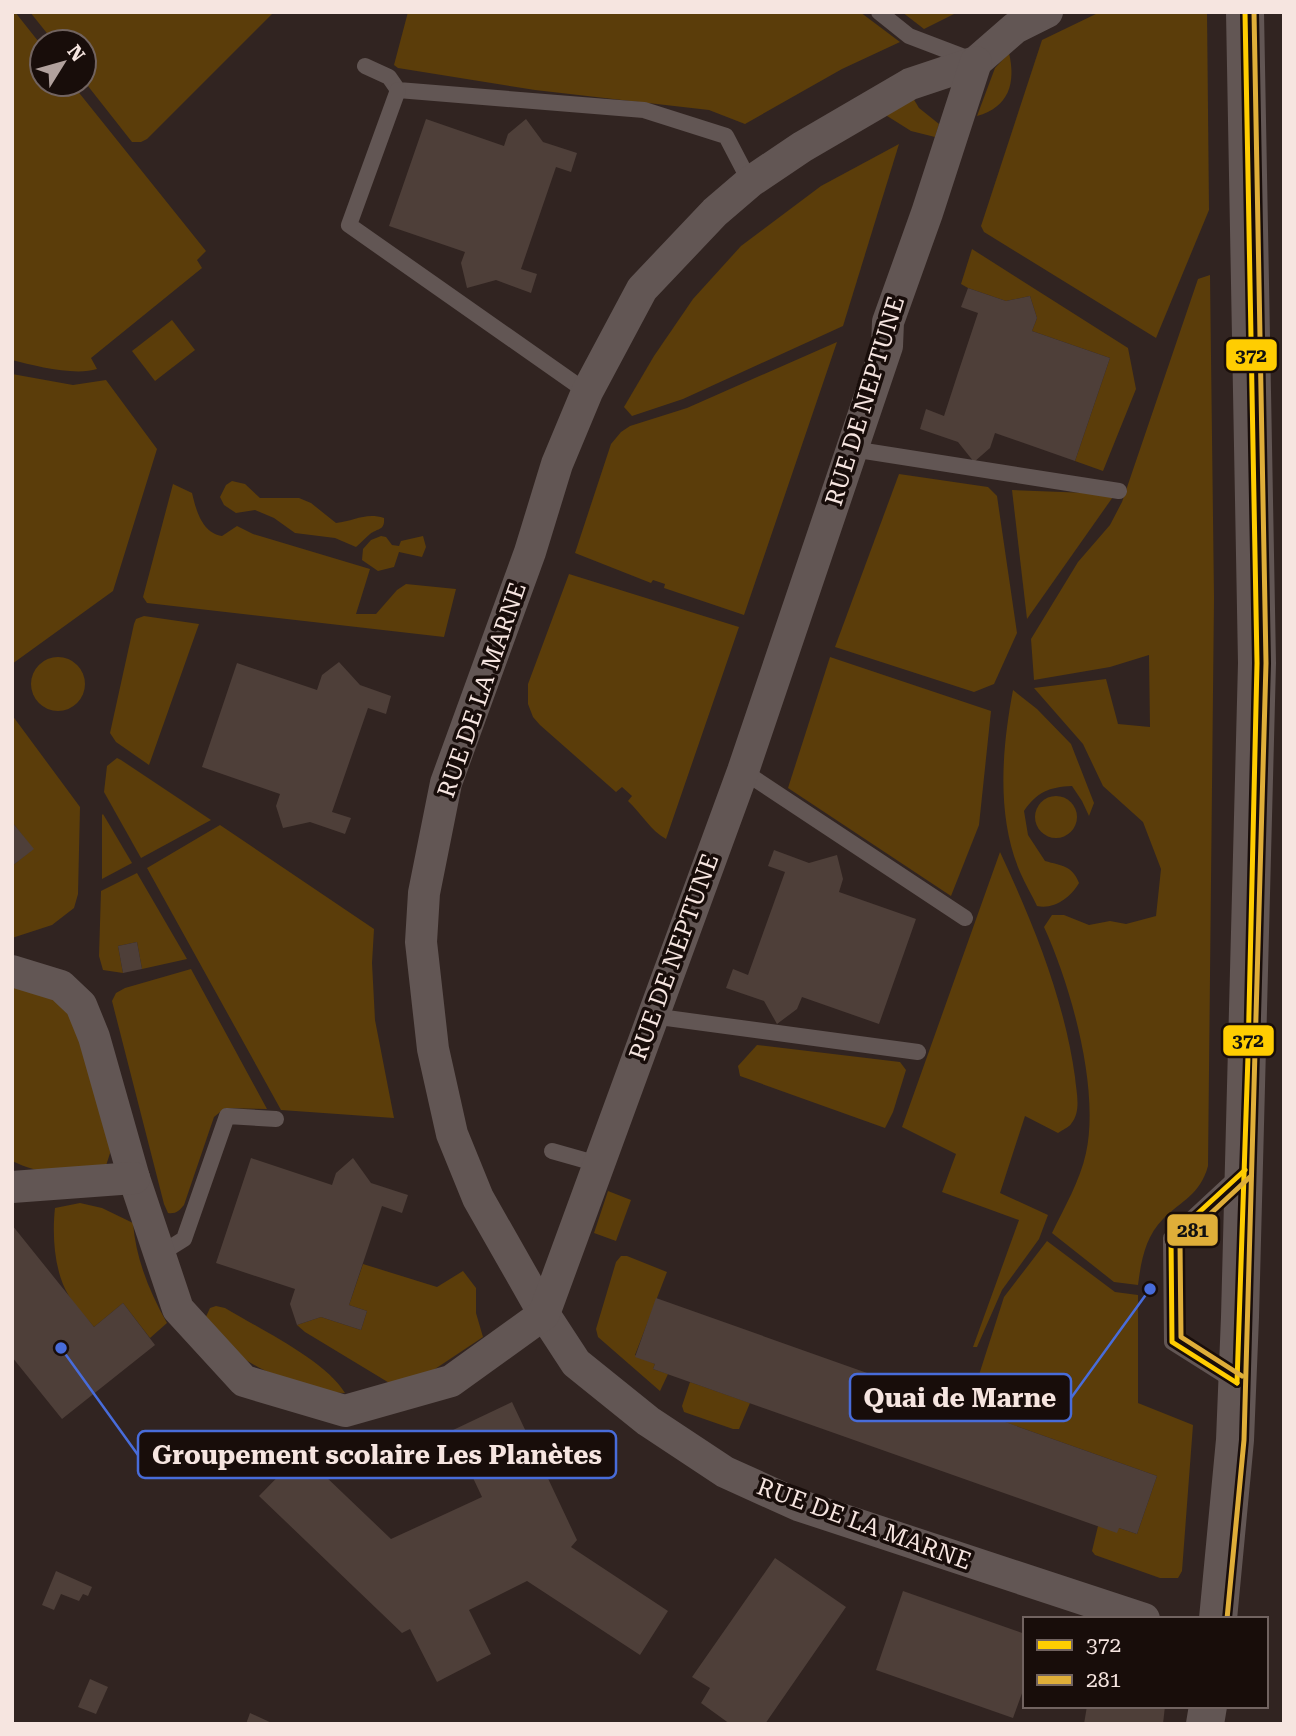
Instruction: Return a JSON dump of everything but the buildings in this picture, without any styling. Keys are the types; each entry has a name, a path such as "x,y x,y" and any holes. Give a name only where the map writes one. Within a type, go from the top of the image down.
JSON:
{"street":[{"path":"976,62 1015,28 1047,12"},
{"path":"1218,1617 1235,1440 1245,1170 1257,663 1245,12"},
{"name":"RUE DE LA MARNE","path":"976,62 910,84 802,147 750,182 715,212 642,289 587,392 557,464 530,552 446,783 424,893 421,942 433,1049 452,1134 478,1198 544,1314 576,1363 648,1422 725,1472 798,1505 1138,1617"},
{"name":"RUE DE NEPTUNE","path":"544,1314 743,771 887,346 888,322 928,213 976,62"},
{"path":"12,971 61,986 81,1005 94,1037 134,1178 178,1309 244,1381 345,1411 451,1381 544,1314"},
{"path":"12,1187 134,1178"}],"lane":[{"path":"878,12 909,36 976,62"},
{"path":"365,66 389,76 398,90"},
{"path":"398,90 644,110 726,136 750,182"},
{"path":"398,90 349,225 587,392"},
{"path":"852,449 1119,491"},
{"path":"743,771 965,918"},
{"path":"652,1016 918,1052"},
{"path":"160,1254 184,1240 227,1116 276,1119"},
{"path":"552,1151 598,1164"},
{"path":"1237,1383 1172,1342 1171,1238 1245,1170"}],"shaded area":[{"path":"12,12 15,12 28,28 28,98 83,98 206,251 197,260 202,268 91,358 97,369 67,371 12,360"},
{"path":"30,12 274,12 141,142 132,142 97,98 98,28 43,28"},
{"path":"408,12 860,12 900,42 842,69 745,124 709,110 535,90 398,68 394,65"},
{"path":"902,12 958,12 924,29"},
{"path":"1100,12 1207,12 1209,210 1156,338 984,232 981,226 1042,40"},
{"path":"1009,53 1011,74 1008,92 996,107 977,116 995,68"},
{"path":"913,98 919,108 939,124 935,137 911,131 884,114"},
{"path":"899,144 843,326 683,399 632,416 624,407 654,356 693,299 741,246 821,186"},
{"path":"972,249 1128,348 1136,389 1103,471 1075,461 1110,358 1032,331 1037,318 1030,296 1006,301 961,284"},
{"path":"1210,275 1214,598 1208,1166 1195,1191 1163,1219 1152,1234 1142,1259 1138,1285 1114,1282 1052,1233 1080,1174 1086,1153 1089,1099 1086,1069 1073,1008 1044,927 1052,915 1064,915 1089,925 1110,921 1126,924 1156,916 1161,869 1143,822 1103,786 1083,744 1034,688 1106,679 1118,724 1150,727 1149,655 1110,667 1034,680 1031,639 1078,562 1110,525 1122,502 1198,279"},
{"path":"172,320 195,350 155,381 132,351"},
{"path":"837,342 744,615 664,588 665,584 653,580 651,583 575,553 611,444 621,432 630,426 687,408"},
{"path":"12,374 73,385 106,380 157,449 113,591 12,664"},
{"path":"899,474 988,487 997,496 1017,633 994,684 974,692 835,647"},
{"path":"232,481 245,484 260,498 299,498 311,503 336,523 378,516 384,518 383,525 356,547 335,538 295,533 274,518 255,510 236,513 224,505 220,497 226,485"},
{"path":"173,484 192,493 201,520 215,534 222,536 237,526 253,534 370,569 356,614 376,614 397,590 406,584 456,589 444,637 147,603 143,597"},
{"path":"1012,490 1115,494 1027,619"},
{"path":"423,536 426,547 422,557 399,552 394,567 378,571 362,560 363,549 371,540 386,537 392,545 399,546 401,541"},
{"path":"569,574 739,627 666,839 628,801 632,796 622,787 616,792 540,725 533,717 528,704 528,684"},
{"path":"144,616 199,624 149,765 116,742 110,733 134,624 136,619"},
{"path":"58,657 77,665 85,684 77,703 58,711 39,703 31,684 39,665"},
{"path":"830,657 991,711 979,825 951,896 788,788"},
{"path":"1013,690 1037,709 1071,744 1094,803 1089,816 1072,786 1050,789 1034,799 1024,811 1028,835 1045,861 1070,869 1079,883 1067,897 1050,906 1037,906 1020,872 1007,828 1004,758"},
{"path":"12,715 80,807 78,894 74,908 52,925 12,938 12,866 33,849 12,822"},
{"path":"117,758 211,820 141,858 104,792 107,766"},
{"path":"1056,796 1071,802 1077,817 1071,832 1056,838 1041,832 1035,817 1041,802"},
{"path":"102,815 132,863 102,879"},
{"path":"220,825 374,929 372,963 375,1020 394,1118 281,1110 147,868"},
{"path":"1000,852 1024,906 1055,990 1070,1048 1077,1107 1071,1124 1058,1133 1025,1116 1000,1193 1048,1215 1039,1239 1002,1290 977,1347 973,1347 1019,1220 942,1192 956,1154 902,1127"},
{"path":"137,873 187,959 142,969 137,942 118,946 123,973 103,970 99,956 101,891"},
{"path":"191,969 267,1109 225,1108 214,1117 184,1205 177,1212 168,1213 112,1001 116,993 125,988"},
{"path":"24,987 48,993 71,1015 80,1031 112,1147 103,1175 46,1172 12,1161 12,988"},
{"path":"757,1045 900,1062 906,1070 885,1128 740,1076 738,1066"},
{"path":"608,1191 631,1200 616,1241 594,1233"},
{"path":"80,1203 102,1208 133,1223 144,1274 167,1323 150,1338 123,1303 94,1327 74,1304 64,1286 55,1253 55,1208"},
{"path":"1047,1241 1115,1292 1138,1295 1138,1403 1193,1425 1182,1571 1178,1578 1160,1578 1095,1555 1092,1551 1098,1526 1119,1528 1137,1534 1157,1476 968,1409 1004,1297"},
{"path":"621,1256 667,1272 635,1355 655,1364 653,1369 668,1374 660,1391 598,1337 596,1329 616,1262"},
{"path":"363,1264 437,1287 463,1271 476,1288 476,1313 483,1337 432,1371 391,1384 297,1325 321,1317 361,1330 367,1311 349,1305"},
{"path":"210,1308 225,1308 307,1357 345,1393 315,1389 282,1378 238,1355 204,1321"},
{"path":"690,1382 750,1403 739,1429 684,1412 682,1406"}],"transit line":[{"name":"372","path":"1237,1383 1257,663 1245,12"},
{"name":"281","path":"1227,1617 1244,1440 1266,663 1254,12"},
{"name":"372","path":"1237,1383 1172,1342 1171,1238 1245,1170"},
{"name":"281","path":"1242,1376 1181,1337 1180,1242 1251,1176"}],"place":[{"name":"Quai de Marne","path":"1150,1289"},
{"name":"Groupement scolaire Les Planètes","path":"61,1348"}]}
